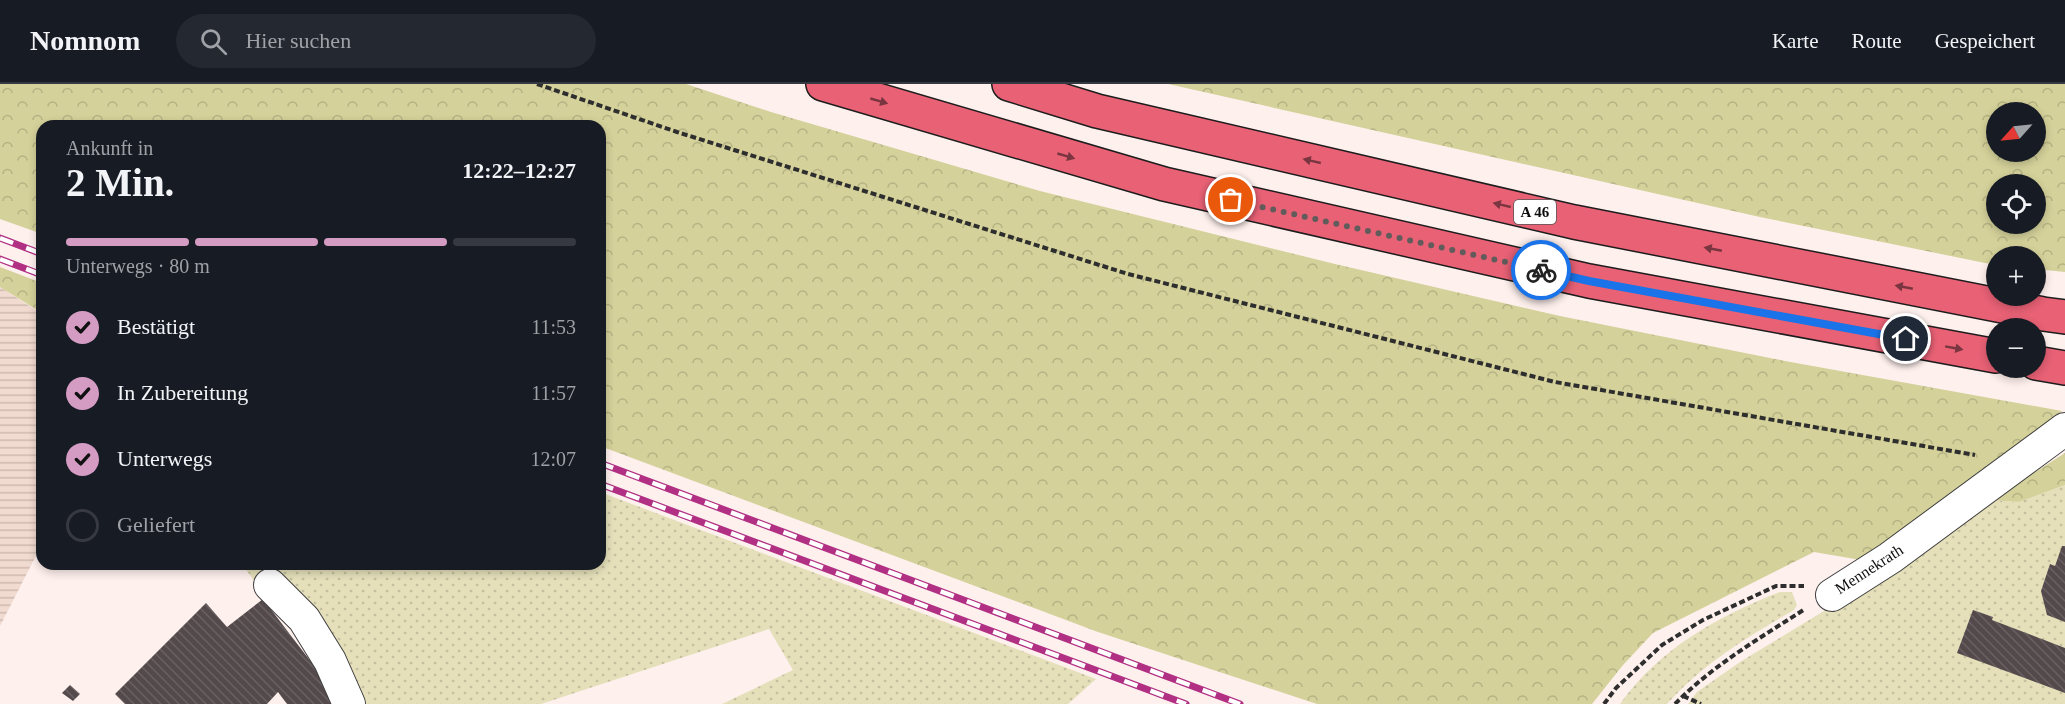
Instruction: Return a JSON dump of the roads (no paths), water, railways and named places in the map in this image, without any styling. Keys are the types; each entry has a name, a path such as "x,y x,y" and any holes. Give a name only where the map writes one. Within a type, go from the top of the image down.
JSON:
{"highway":[{"path":"823,84 1164,184 1589,281 1986,354"},
{"name":"A 46","path":"1009,84 1097,111 1574,222 2065,317"},
{"path":"2046,365 2065,368"}],"street":[{"name":"Mennekrath","path":"1832,595 1890,558 2065,429"},
{"path":"270,585 304,619 330,661 349,704"}],"railway":[{"path":"0,238 36,252"},
{"path":"0,259 36,273"},
{"path":"606,465 1240,704"},
{"path":"606,486 1186,704"}]}
